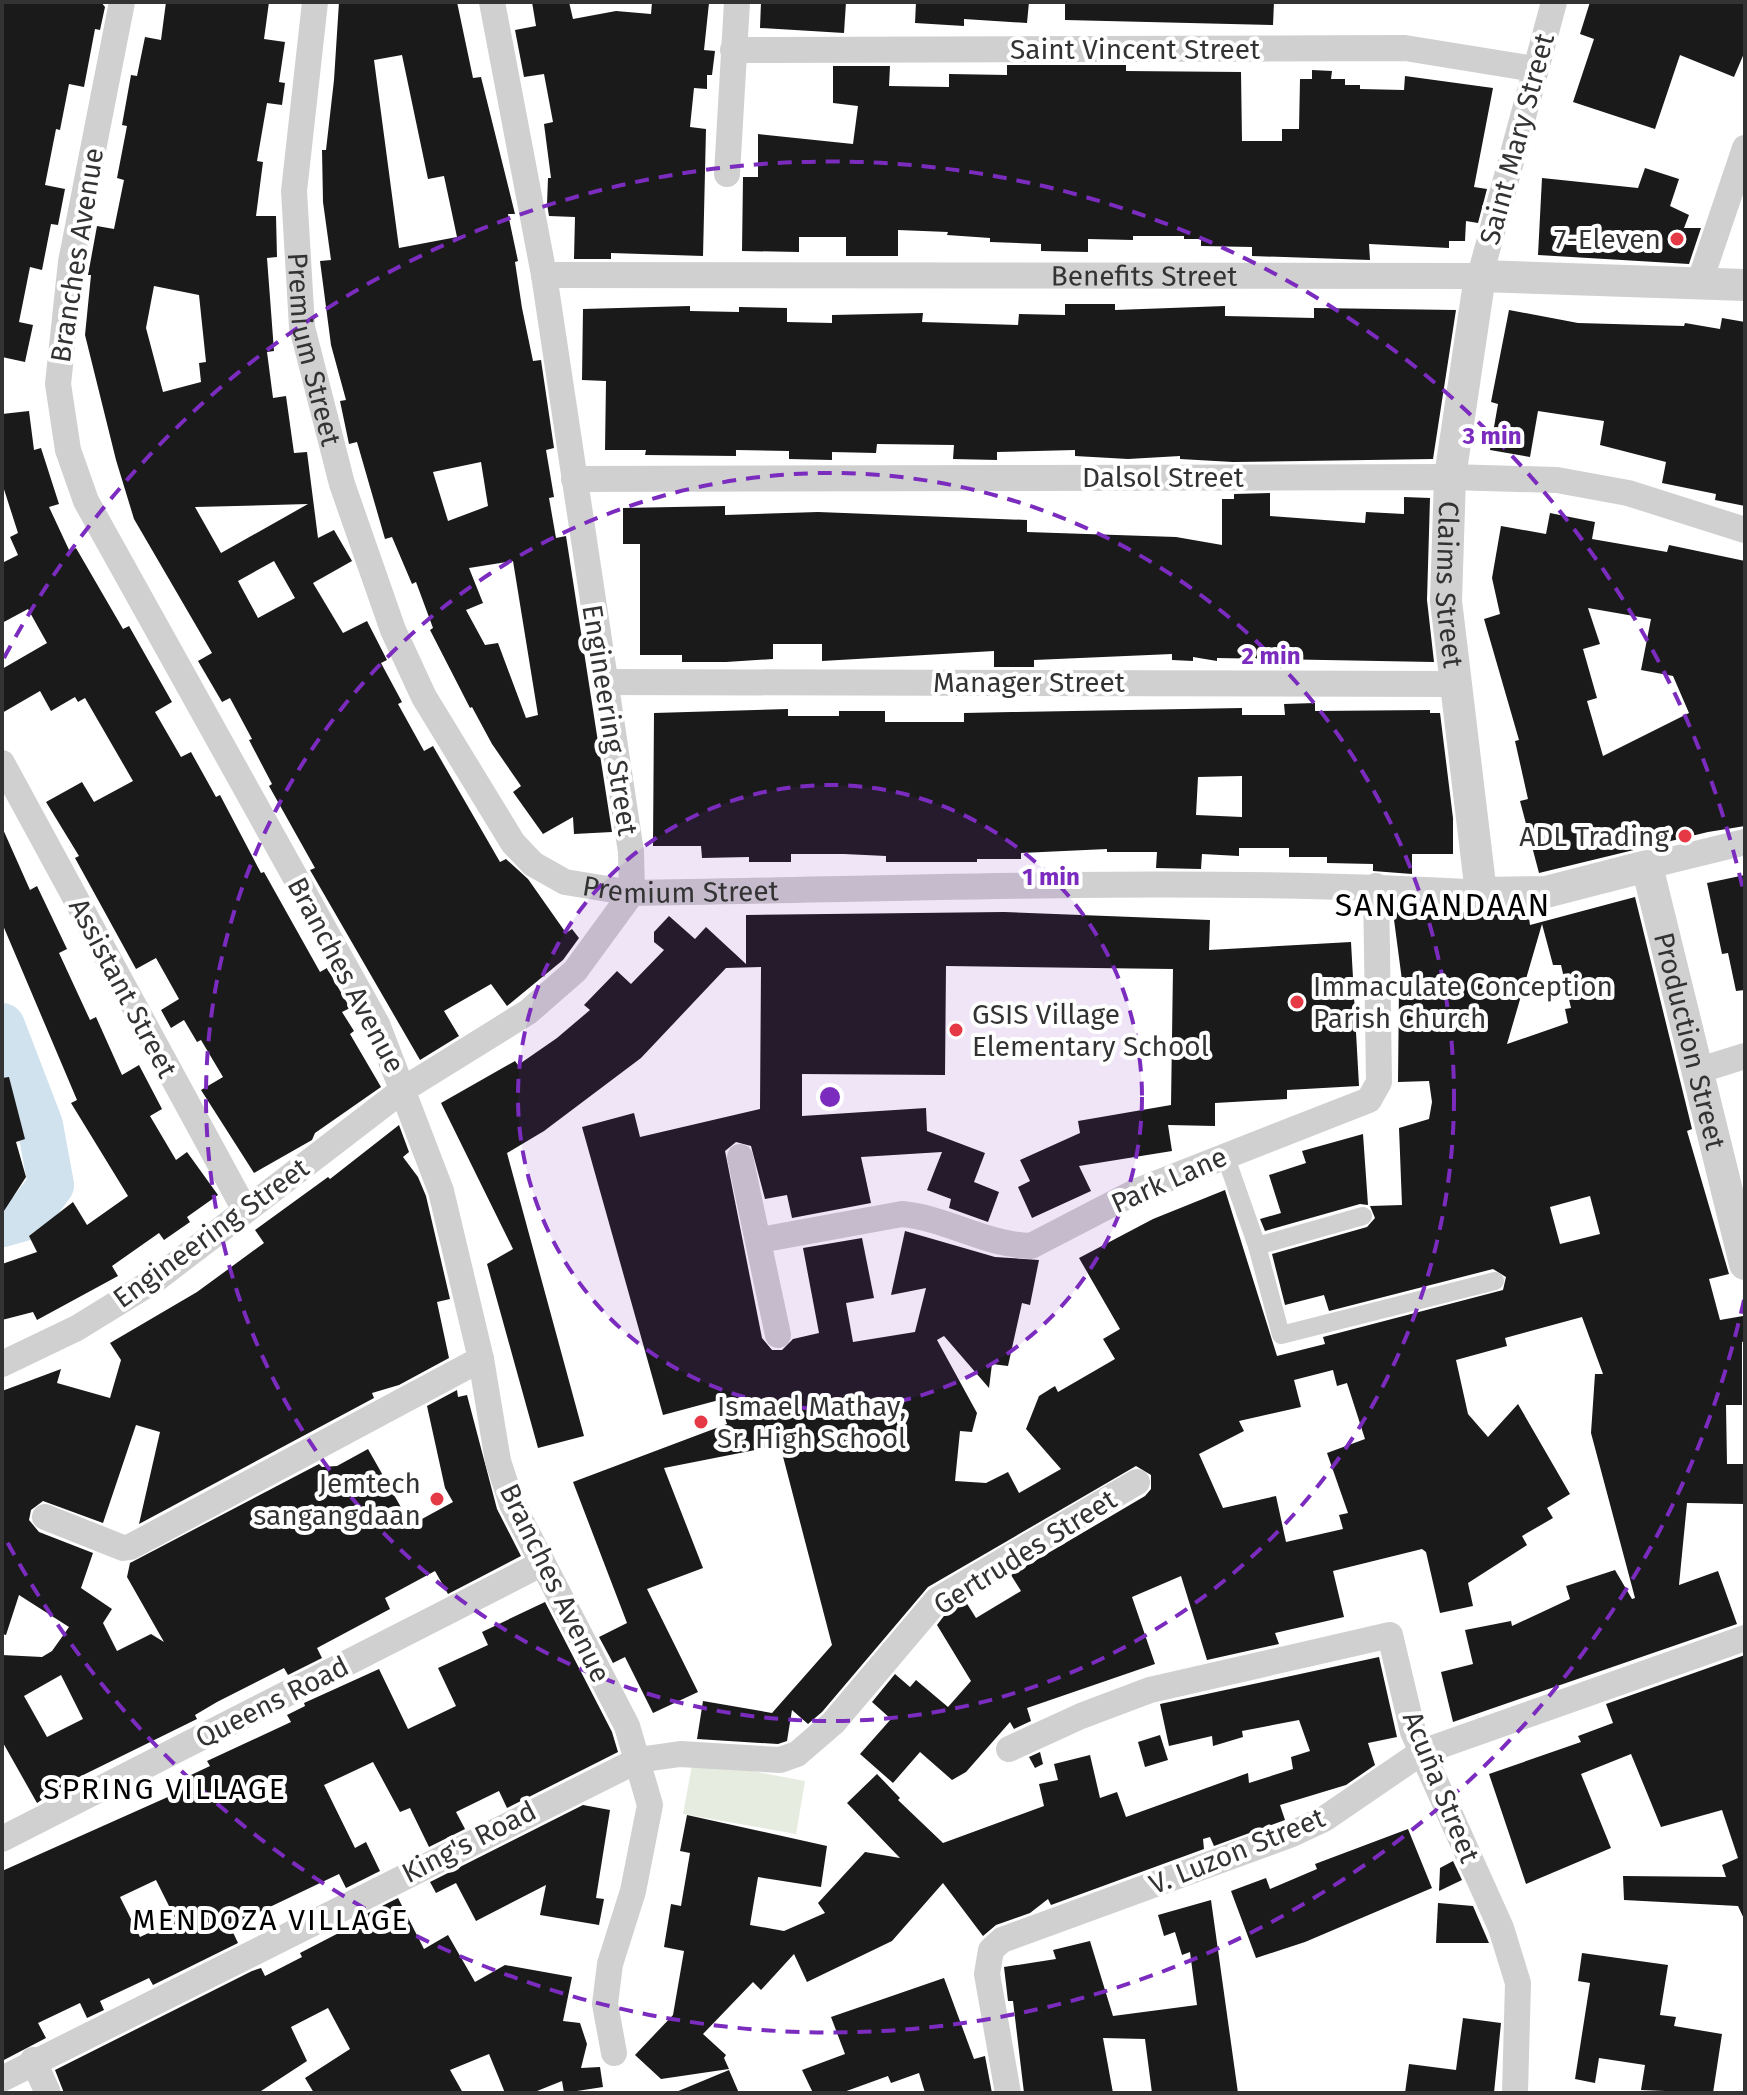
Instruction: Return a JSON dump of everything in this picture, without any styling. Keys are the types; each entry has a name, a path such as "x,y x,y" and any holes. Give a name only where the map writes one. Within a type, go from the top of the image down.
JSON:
{"street":[{"name":"Branches Avenue","path":"122,2 69,275 58,384 68,450 86,501 377,1024 441,1191 481,1359 498,1461 512,1504 627,1726 650,1805 633,1891 610,1964 605,2004 614,2053"},
{"name":"Premium Street","path":"315,2 294,191 302,327 342,484 393,630 424,697 513,843 533,864 565,882 632,893 1226,884 1376,886 1481,893 1546,892 1745,842"},
{"name":"Engineering Street","path":"2,1364 77,1328 155,1280 404,1089 528,1012 575,971 632,893 631,852 544,275 492,2"},
{"path":"727,174 737,2"},
{"name":"Saint Mary Street","path":"1480,276 1554,2"},
{"name":"Saint Vincent Street","path":"733,50 1405,48 1535,69"},
{"path":"1699,284 1745,148"},
{"name":"Benefits Street","path":"544,275 1480,276 1745,285"},
{"name":"Claims Street","path":"1480,276 1450,477 1446,601 1481,893"},
{"name":"Dalsol Street","path":"574,479 1450,477 1557,480 1628,493 1745,530"},
{"name":"Manager Street","path":"604,682 1454,684"},
{"name":"Assistant Street","path":"2,763 245,1210"},
{"name":"Production Street","path":"1647,866 1700,1070 1745,1264"},
{"name":"Park Lane","path":"760,1240 902,1214 920,1215 1011,1245 1031,1246 1137,1191 1369,1100 1376,1091 1376,886"},
{"path":"1700,1070 1745,1056"},
{"path":"1225,1155 1257,1246 1281,1335 1495,1281"},
{"path":"740,1157 778,1335"},
{"path":"1257,1246 1363,1216"},
{"path":"45,1517 123,1548 130,1547 481,1359"},
{"name":"Gertrudes Street","path":"638,1760 680,1754 780,1760 797,1754 833,1723 937,1600 1137,1482"},
{"name":"Queens Road","path":"2,1839 541,1564"},
{"name":"Acuña Street","path":"1009,1749 1081,1716 1150,1690 1390,1635 1413,1732 1501,1928 1518,1983 1515,2093"},
{"name":"V. Luzon Street","path":"1008,2093 987,1974 991,1950 1002,1940 1292,1834 1324,1819 1422,1752 1745,1638"},
{"name":"King's Road","path":"2,2079 33,2060 638,1760"},
{"path":"33,2060 48,2093"}],"shaded area":[{"path":"693,1760 805,1781 796,1834 683,1814"}],"building":[{"path":"2,2 101,2 105,7 100,30 95,29 84,87 69,84 60,130 56,129 45,185 65,189 58,225 51,224 42,270 30,267 19,322 33,325 25,362 2,357"},
{"path":"166,2 269,2 264,39 285,42 279,82 285,83 282,105 267,103 257,161 263,162 256,216 276,216 277,257 267,258 274,351 267,352 273,398 286,396 294,453 307,452 318,538 334,530 352,561 313,583 343,633 367,621 387,660 381,663 402,702 398,704 424,751 433,746 500,862 506,859 528,879 566,933 572,929 579,938 563,960 507,1006 491,984 444,1011 459,1036 420,1060 310,870 315,868 269,786 272,784 230,698 222,702 198,661 212,653 134,519 116,460 85,335 91,275 88,275 97,226 114,229 124,180 117,178 127,126 122,125 131,75 137,76 145,37 161,40","holes":["154,286 199,295 206,362 199,363 201,382 163,392 146,328","308,504 221,553 195,507","274,561 295,598 258,618 238,581"]},
{"path":"339,2 457,2 473,78 481,77 515,214 508,214 518,261 515,262 522,308 533,361 541,360 554,448 546,450 554,497 549,498 556,538 566,536 612,832 574,834 573,817 543,834 513,792 521,786 470,708 430,630 433,628 416,582 412,584 392,537 385,539 357,442 349,444 340,401 346,400 331,345 320,261 331,260 323,202 322,150 326,150","holes":["402,55 428,179 444,176 457,237 399,248 374,60","481,462 488,506 448,521 433,472","513,561 538,715 526,718 498,643 485,645 466,610 483,603 469,568"]},
{"path":"532,2 569,2 573,19 616,11 651,14 652,2 709,3 704,50 715,51 712,75 707,75 707,89 694,88 690,127 706,129 703,256 611,253 611,259 574,259 575,217 549,216 547,204 548,178 551,178 544,124 553,122 544,74 524,77 515,30 536,26"},
{"path":"761,2 846,2 844,33 760,28"},
{"path":"916,2 1029,2 1027,23 964,19 964,26 915,23"},
{"path":"1065,2 1274,2 1273,25 1065,20"},
{"path":"1590,2 1745,2 1745,51 1734,77 1680,55 1655,129 1573,102 1594,39 1580,34"},
{"path":"1007,65 1126,65 1126,71 1241,72 1242,141 1282,141 1282,129 1299,129 1300,79 1312,79 1312,70 1332,71 1331,79 1345,79 1345,85 1360,85 1360,89 1404,90 1405,76 1493,88 1474,187 1487,189 1478,223 1466,221 1465,241 1449,241 1449,248 1369,244 1370,260 1252,256 1252,247 1201,246 1201,239 1184,239 1184,236 1133,236 1133,240 1088,239 1088,252 1041,251 1041,244 990,242 990,238 947,235 948,232 898,230 898,256 846,256 846,237 799,237 799,252 742,251 743,177 758,177 758,134 853,144 858,106 833,103 833,66 890,66 889,86 949,87 949,74 1007,75"},
{"path":"1645,168 1679,179 1670,206 1689,215 1684,228 1701,228 1689,264 1538,255 1542,178 1638,188"},
{"path":"1065,304 1115,304 1115,310 1225,306 1225,316 1314,318 1314,308 1456,310 1433,459 1233,462 1180,459 1180,456 1128,459 1075,456 1075,450 997,452 997,460 953,459 954,445 877,444 876,453 832,452 832,460 789,459 789,451 736,450 736,456 645,455 646,450 605,450 606,381 582,380 583,309 690,306 690,311 739,312 739,307 787,308 787,322 832,323 832,315 923,313 922,322 1018,325 1019,314 1065,315"},
{"path":"1509,310 1578,323 1684,326 1685,323 1720,329 1722,318 1745,322 1745,506 1715,500 1716,494 1662,483 1666,462 1600,445 1604,421 1538,411 1530,457 1490,450 1498,404 1491,402"},
{"path":"29,411 34,450 41,448 59,504 49,507 70,552 76,548 123,629 129,626 172,702 155,712 181,757 191,752 216,797 220,795 261,873 264,872 320,972 327,968 350,1008 342,1012 354,1031 350,1034 381,1087 315,1133 312,1140 254,1173 201,1090 223,1077 201,1040 197,1042 184,1020 171,1028 161,1010 179,999 156,958 136,969 75,858 79,856 46,802 82,782 94,802 133,781 85,698 78,702 75,697 51,711 40,691 2,713 2,669 47,643 28,609 2,623 2,563 18,555 10,537 18,533 2,483 2,414"},
{"path":"1270,493 1270,516 1365,523 1366,512 1404,514 1404,497 1430,498 1427,600 1434,662 1217,658 1217,661 1193,657 1193,661 1172,660 1172,654 1034,660 1034,667 994,667 994,651 822,661 822,644 773,644 773,659 726,662 682,662 682,655 640,655 640,544 623,544 623,508 725,506 725,515 818,512 1027,520 1027,532 1176,537 1222,545 1222,499 1234,499 1234,494"},
{"path":"1550,513 1595,522 1592,539 1667,552 1669,545 1745,561 1745,826 1539,873 1520,801 1528,799 1515,741 1519,740 1484,619 1500,614 1492,578 1501,526 1546,534","holes":["1588,608 1651,619 1641,670 1673,676 1689,713 1603,756 1587,701 1597,698 1583,649 1600,644"]},
{"path":"1315,703 1315,711 1430,710 1430,713 1440,713 1453,818 1453,854 1412,854 1412,874 1373,871 1373,864 1327,863 1327,857 1289,857 1289,848 1239,848 1239,856 1202,854 1201,869 1156,868 1157,852 1107,852 1107,849 1021,853 1021,859 977,859 977,862 886,862 886,856 791,854 791,862 749,862 749,857 702,858 701,846 653,846 654,713 788,709 788,716 839,716 839,711 885,711 885,722 964,722 964,713 1242,708 1242,715 1285,715 1284,704","holes":["1242,776 1242,817 1196,815 1198,777"]},
{"path":"2,827 30,890 37,886 67,949 59,953 90,1020 96,1017 122,1075 139,1065 162,1109 150,1116 176,1160 187,1152 218,1195 187,1217 190,1222 164,1240 159,1233 112,1266 118,1276 37,1320 33,1312 2,1320 2,1264 37,1252 29,1236 73,1202 87,1225 128,1196 71,1103 77,1100 2,923"},
{"path":"1745,875 1745,990 1736,991 1728,953 1722,954 1707,883"},
{"path":"1635,897 1692,1129 1687,1131 1729,1274 1709,1279 1720,1320 1743,1316 1745,1329 1745,1341 1742,1342 1742,1405 1726,1405 1727,1464 1745,1464 1745,1504 1687,1503 1679,1585 1718,1571 1737,1624 1453,1722 1441,1672 1473,1664 1465,1630 1511,1621 1512,1626 1570,1599 1566,1586 1615,1570 1632,1599 1635,1598 1591,1433 1595,1374 1603,1374 1582,1317 1505,1338 1507,1346 1456,1360 1468,1414 1488,1437 1518,1404 1570,1494 1547,1508 1553,1518 1522,1536 1527,1545 1468,1583 1473,1606 1440,1613 1426,1552 1422,1549 1333,1571 1344,1617 1275,1633 1279,1644 1207,1660 1181,1576 1132,1597 1155,1664 1027,1708 1031,1721 1014,1729 1010,1722 966,1772 952,1780 920,1752 893,1783 860,1754 891,1719 872,1702 895,1674 910,1687 916,1680 948,1707 971,1681 937,1625 947,1612 966,1602 976,1618 1021,1591 1011,1575 1145,1496 1151,1489 1151,1475 1136,1466 928,1587 822,1712 808,1724 792,1710 787,1741 778,1744 697,1739 703,1701 772,1713 832,1645 780,1445 664,1468 703,1568 647,1589 698,1692 653,1713 625,1657 613,1663 599,1637 627,1623 573,1482 727,1424 719,1400 663,1415 582,1127 634,1113 640,1137 760,1109 761,967 726,968 641,1058 544,1131 507,1153 584,1436 538,1448 487,1264 513,1249 441,1103 515,1061 518,1065 557,1038 590,1010 584,1005 617,971 631,984 664,950 654,942 654,932 669,916 695,939 706,927 746,964 746,915 1004,912 1210,920 1209,950 1351,942 1359,1086 1287,1090 1287,1099 1215,1103 1215,1126 1168,1125 1172,1151 1079,1166 1091,1191 1032,1218 1018,1187 1030,1181 1020,1160 1080,1133 1078,1121 1171,1105 1173,969 946,966 945,1075 802,1074 802,1116 926,1108 927,1131 985,1153 974,1182 999,1192 988,1222 949,1208 951,1199 927,1190 942,1152 861,1157 871,1203 792,1218 787,1195 765,1199 751,1146 736,1142 725,1151 762,1338 772,1350 782,1350 793,1339 819,1333 803,1248 862,1238 874,1298 846,1303 853,1342 915,1332 926,1288 891,1295 905,1231 995,1257 1039,1260 1030,1305 1022,1303 1008,1366 992,1364 989,1388 944,1336 937,1340 977,1413 972,1432 960,1431 955,1481 986,1483 1008,1472 1019,1493 1061,1469 1026,1429 1039,1396 1055,1386 1058,1392 1115,1359 1103,1339 1120,1329 1079,1258 1153,1219 1225,1190 1277,1356 1325,1344 1323,1337 1503,1290 1506,1277 1493,1269 1329,1311 1324,1295 1285,1305 1272,1254 1367,1227 1375,1218 1370,1206 1402,1205 1399,1128 1429,1119 1432,1102 1429,1081 1398,1082 1399,988 1403,988 1393,912 1433,907 1437,907 1438,913 1528,911 1530,925","holes":["1542,924 1553,965 1561,965 1571,1008 1565,1009 1568,1023 1507,1044","1590,1196 1600,1234 1560,1244 1550,1207","1333,1370 1337,1386 1347,1383 1365,1439 1327,1453 1348,1513 1339,1515 1343,1529 1286,1542 1276,1496 1223,1508 1199,1454 1244,1431 1239,1421 1301,1407 1294,1380"]},
{"path":"9,1077 25,1139 16,1142 26,1177 2,1214 2,1078"},
{"path":"399,1125 409,1152 403,1157 418,1177 426,1196 450,1299 437,1302 449,1358 399,1385 372,1393 374,1398 139,1524 160,1432 136,1425 103,1523 43,1501 31,1510 29,1520 39,1532 93,1553 81,1588 112,1609 103,1623 117,1651 151,1634 164,1642 127,1577 130,1563 319,1464 322,1467 337,1466 368,1449 411,1525 453,1502 445,1488 427,1406 457,1390 458,1397 467,1395 497,1509 521,1556 448,1594 435,1571 385,1598 390,1609 317,1648 322,1658 288,1675 284,1668 217,1702 195,1715 197,1719 71,1781 37,1803 2,1741 2,1655 42,1657 52,1651 69,1627 19,1595 6,1635 2,1634 2,1391 61,1369 57,1383 110,1398 121,1360 110,1343 197,1292 264,1243 255,1230 328,1177 330,1179","holes":["61,1675 83,1719 47,1737 24,1696"]},
{"path":"1363,1134 1368,1205 1360,1204 1265,1231 1260,1219 1281,1213 1269,1175 1306,1163 1302,1151"},
{"path":"545,1602 612,1732 618,1752 507,1808 499,1791 456,1812 465,1829 429,1847 410,1808 400,1812 373,1762 324,1785 355,1848 366,1842 380,1871 346,1888 339,1874 230,1926 238,1943 153,1985 149,1978 100,2001 104,2010 87,2018 80,2003 38,2023 46,2038 2,2061 2,1871 179,1792 174,1783 210,1766 207,1761 291,1722 287,1715 305,1706 304,1703 379,1669 408,1729 456,1706 438,1668 488,1645 482,1632","holes":["156,1880 176,1920 140,1937 120,1897"]},
{"path":"1745,1655 1745,1921 1738,1906 1624,1900 1623,1876 1726,1877 1722,1865 1738,1858 1722,1810 1661,1827 1631,1754 1581,1774 1611,1848 1526,1884 1489,1774 1581,1742 1578,1736 1613,1723 1606,1704"},
{"path":"1379,1657 1397,1737 1368,1743 1375,1765 1346,1785 1280,1805 1285,1820 1214,1846 1210,1837 1203,1839 1204,1849 1051,1905 1048,1899 1030,1913 996,1925 983,1936 943,1883 892,1941 807,1982 794,1954 761,1990 753,1982 703,2034 726,2055 724,2058 729,2069 661,2079 635,2055 673,2015 684,1951 664,1947 671,1904 681,1906 690,1853 680,1851 687,1815 827,1846 821,1887 758,1877 750,1925 784,1931 825,1913 818,1903 865,1852 900,1858 847,1803 877,1774 900,1798 898,1800 943,1843 1044,1806 1039,1784 1058,1780 1054,1764 1090,1755 1100,1798 1117,1792 1126,1817 1248,1773 1249,1783 1293,1769 1291,1757 1310,1751 1299,1720 1242,1731 1243,1737 1213,1746 1212,1736 1169,1746 1160,1704"},
{"path":"1160,1735 1168,1760 1145,1767 1138,1742"},
{"path":"1040,1752 1043,1764 1035,1768 1029,1757"},
{"path":"583,1805 610,1810 596,1898 604,1899 599,1925 540,1915 546,1885 476,1921 456,1883 436,1893 430,1882"},
{"path":"1408,1829 1432,1888 1305,1942 1256,1958 1231,1891 1266,1878 1270,1889 1317,1869 1315,1864"},
{"path":"1453,1861 1462,1880 1439,1891 1440,1868"},
{"path":"398,1898 424,1949 448,1935 475,1982 505,1965 572,1977 563,2021 580,2023 587,2044 581,2068 600,2067 603,2087 564,2093 562,2081 532,2093 505,2093 489,2054 450,2070 463,2093 314,2093 305,2078 350,2049 328,2008 291,2027 307,2061 258,2093 64,2093 55,2070 252,1971 261,1968 265,1976 302,1957 300,1953 360,1922 358,1918"},
{"path":"1211,1900 1238,2093 1152,2093 1145,2039 1103,2038 1113,2093 1024,2093 1013,2001 1008,2001 1004,1967 1056,1959 1053,1950 1090,1941 1113,2016 1197,2005 1190,1952 1182,1955 1175,1932 1164,1936 1158,1915"},
{"path":"1438,1903 1473,1906 1489,1943 1436,1943"},
{"path":"1582,1953 1668,1965 1660,2015 1676,2017 1674,2026 1722,2034 1713,2093 1641,2090 1645,2065 1599,2058 1595,2083 1575,2079 1590,1983 1578,1981"},
{"path":"944,1978 974,2059 985,2056 992,2093 925,2093 919,2073 891,2083 888,2076 841,2093 813,2093 802,2070 845,2054 831,2017"},
{"path":"1463,2018 1501,2023 1494,2093 1405,2093 1409,2064 1456,2070"},
{"path":"729,2070 739,2093 676,2093 676,2092"}],"waterway":[{"path":"2,1026 40,1125 51,1185 27,1217 2,1224"}],"place":[{"name":"7-Eleven","path":"1677,239"},
{"name":"ADL Trading","path":"1685,836"},
{"name":"Immaculate Conception Parish Church","path":"1297,1002"},
{"name":"GSIS Village Elementary School","path":"956,1030"},
{"name":"Ismael Mathay, Sr. High School","path":"701,1422"},
{"name":"Jemtech sangangdaan","path":"437,1499"}],"district":[{"name":"SANGANDAAN","path":"1443,905"},
{"name":"SPRING VILLAGE","path":"165,1789"},
{"name":"MENDOZA VILLAGE","path":"271,1920"}]}
